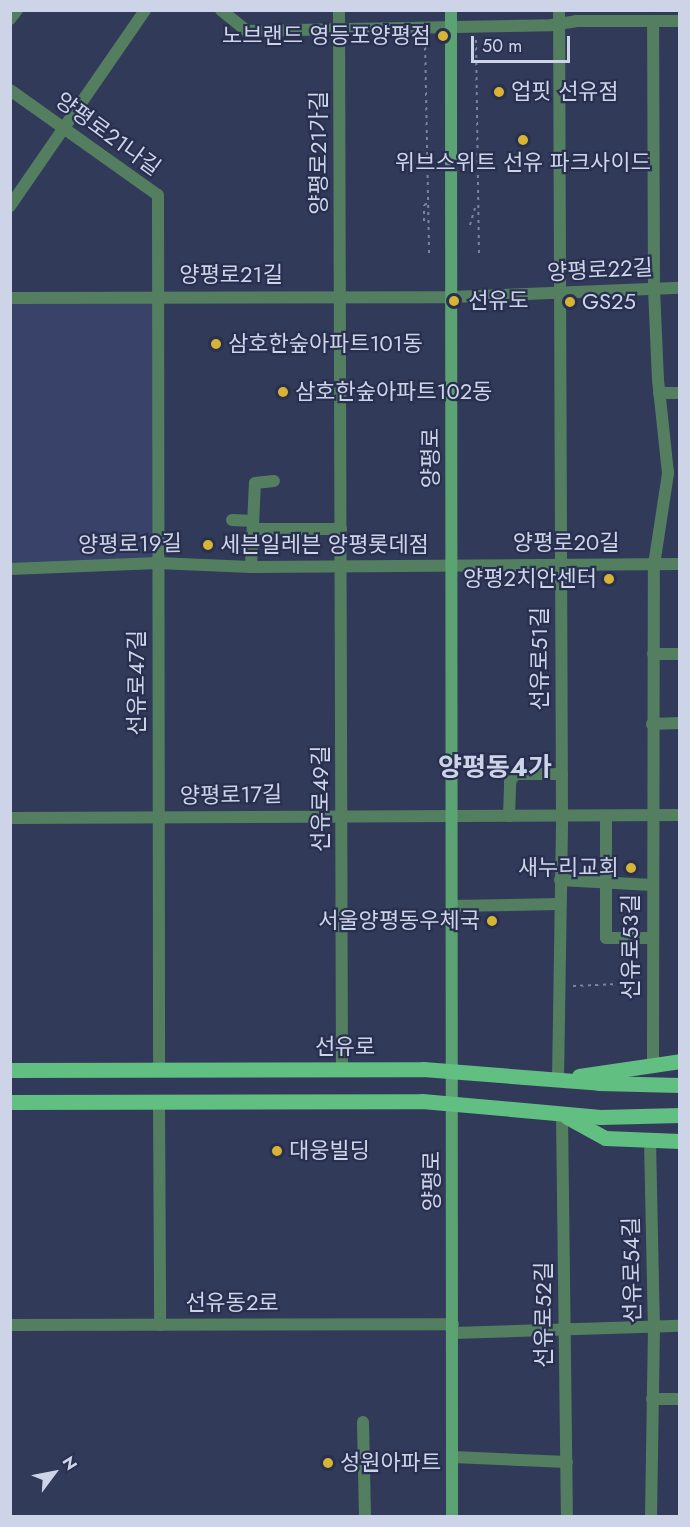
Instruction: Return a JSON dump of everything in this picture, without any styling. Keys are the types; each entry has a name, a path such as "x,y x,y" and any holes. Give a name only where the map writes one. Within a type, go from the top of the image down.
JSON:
{"main road":[{"name":"양평로","path":"451,10 452,1516"},
{"path":"558,1080 680,1060"},
{"name":"선유로","path":"10,1070 453,1071 599,1083 680,1085"},
{"path":"10,1102 422,1101 600,1117 680,1115"},
{"path":"562,1114 604,1138 680,1141"}],"street":[{"path":"10,19 16,10"},
{"path":"10,206 145,10"},
{"path":"221,10 247,31 680,21"},
{"name":"양평로21가길","path":"339,10 341,296"},
{"name":"선유로51길","path":"558,1080 562,817 559,10"},
{"name":"선유로53길","path":"653,21 654,288 659,393 674,473 654,565 651,816 653,1063"},
{"name":"양평로21나길","path":"10,90 158,195 158,296"},
{"name":"양평로22길","path":"452,297 680,288"},
{"name":"선유로47길","path":"158,296 159,1070"},
{"name":"선유로49길","path":"341,296 342,1069"},
{"name":"양평로21길","path":"10,298 452,297"},
{"path":"659,393 680,393"},
{"path":"251,567 255,483 274,481"},
{"path":"232,520 253,525 341,530"},
{"name":"양평로19길","path":"10,568 158,563 251,567 452,564"},
{"name":"양평로20길","path":"452,564 680,564"},
{"path":"653,654 680,654"},
{"path":"652,724 680,723"},
{"path":"509,816 510,782 515,774 562,774"},
{"name":"양평로17길","path":"10,818 680,815"},
{"path":"606,817 606,938 652,938"},
{"path":"560,880 652,885"},
{"path":"452,906 560,904"},
{"path":"159,1102 159,1324"},
{"name":"선유로52길","path":"562,1114 567,1516"},
{"name":"선유로54길","path":"650,1140 654,1327 651,1516"},
{"name":"선유동2로","path":"10,1325 159,1324 566,1330 680,1326"},
{"path":"652,1399 680,1400"},
{"path":"363,1422 365,1516"},
{"path":"453,1457 567,1462"}],"path":[{"path":"476,34 476,205 479,253"},
{"path":"424,35 429,253"},
{"path":"424,221 424,205 429,203"},
{"path":"470,225 476,205"},
{"path":"558,987 652,982"}],"shaded area":[{"path":"158,296 158,563 11,564 10,298"}],"place":[{"name":"노브랜드 영등포양평점","path":"443,36"},
{"name":"업핏 선유점","path":"499,92"},
{"name":"위브스위트 선유 파크사이드","path":"523,140"},
{"name":"선유도","path":"454,301"},
{"name":"GS25","path":"570,302"},
{"name":"삼호한숲아파트101동","path":"216,344"},
{"name":"삼호한숲아파트102동","path":"283,392"},
{"name":"세븐일레븐 양평롯데점","path":"208,545"},
{"name":"양평2치안센터","path":"609,579"},
{"name":"새누리교회","path":"631,868"},
{"name":"서울양평동우체국","path":"492,921"},
{"name":"대웅빌딩","path":"277,1151"},
{"name":"성원아파트","path":"328,1463"}],"district":[{"name":"양평동4가","path":"495,768"}]}
